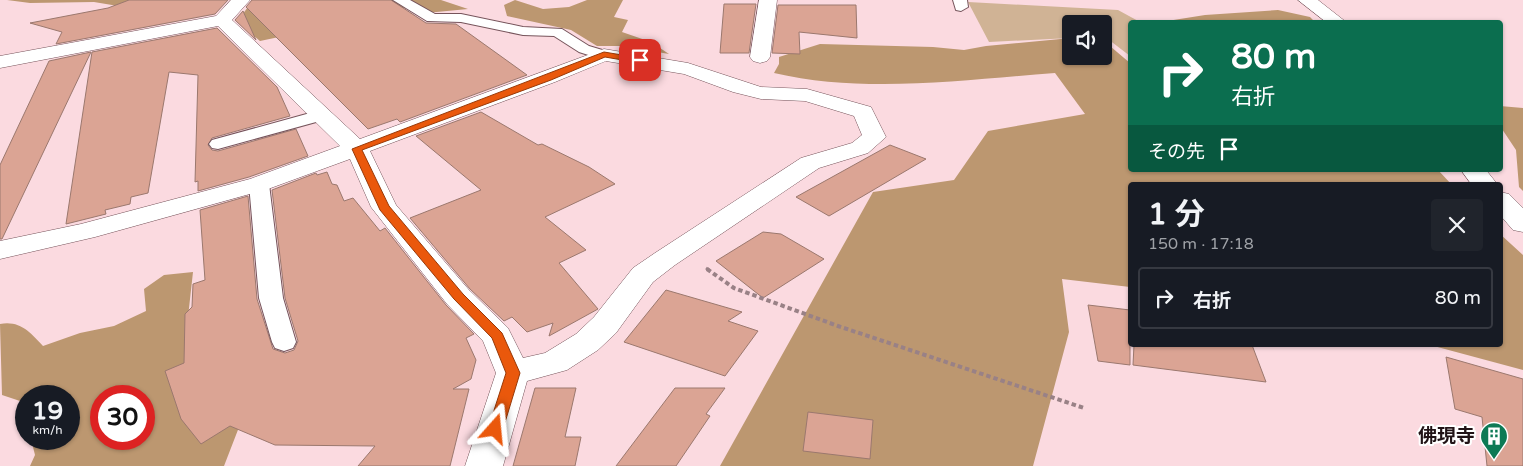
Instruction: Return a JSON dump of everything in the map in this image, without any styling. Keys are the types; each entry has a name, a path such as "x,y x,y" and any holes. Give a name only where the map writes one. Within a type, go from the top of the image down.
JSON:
{"street":[{"path":"0,62 222,20 241,0"},
{"path":"760,56 768,0"},
{"path":"1307,0 1334,20"},
{"path":"222,20 357,149 384,207 458,296 497,336 513,373 484,466"},
{"path":"0,250 85,231 259,184 548,78 604,55 688,69 740,88 761,93 807,95 862,112 874,137 860,148 810,163 679,249 643,275 605,325 587,342 555,362 513,373"},
{"path":"1475,172 1483,182"},
{"path":"1503,203 1523,224"}],"lane":[{"path":"400,0 432,18 461,18 523,31 556,32 584,49 604,55"},
{"path":"218,144 321,115"},
{"path":"259,184 271,298 284,342"}],"path":[{"path":"679,249 734,288 838,326 1084,408"}],"shaded area":[{"path":"7,0 152,0 118,6 94,2 30,3"},
{"path":"253,0 441,0 468,9 426,13 386,4 279,37 260,41 237,22"},
{"path":"515,0 543,9 569,7 587,0 623,0 614,17 628,20 622,32 651,42 669,54 622,46 597,46 571,30 507,16 504,5"},
{"path":"968,2 1118,10 1136,20 1128,20 1128,54 1112,42 1112,15 1062,15 1062,38 989,42"},
{"path":"1278,10 1310,17 1313,20 1174,20 1205,15"},
{"path":"1062,39 1062,65 1112,65 1112,48 1128,61 1128,172 1440,172 1449,182 1128,182 1128,287 1062,279 1069,332 1033,466 720,466 873,192 954,180 988,131 1085,114 1055,73 914,84 843,83 774,73 779,64 779,57 820,44 933,47 964,50"},
{"path":"1503,106 1523,108 1523,191 1519,187 1516,150 1503,130"},
{"path":"1503,237 1523,255 1523,370 1437,347 1503,347"},
{"path":"193,272 185,344 241,422 224,466 30,466 35,455 34,450 80,450 80,385 15,385 15,399 2,395 0,324 7,323 19,326 29,332 43,346 80,333 114,326 146,311 144,289 164,275"}],"building":[{"path":"129,0 228,0 215,14 56,44 62,32 30,23 108,8"},
{"path":"252,0 391,0 426,23 456,24 527,75 400,122 397,119 368,129 246,7"},
{"path":"724,4 756,4 749,53 720,53"},
{"path":"778,5 856,5 857,38 799,32 800,54 772,53"},
{"path":"243,11 256,40 235,20"},
{"path":"217,28 277,87 290,116 212,138 208,145 212,150 218,151 296,129 308,156 249,177 198,191 198,181 195,182 198,75 169,72 148,193 131,197 130,204 105,210 106,214 66,224 92,52"},
{"path":"91,52 2,239 0,239 0,165 49,61"},
{"path":"481,112 538,145 542,144 589,167 615,184 545,217 586,250 559,263 598,309 549,336 553,323 527,332 512,317 504,321 470,289 410,218 481,190 416,136"},
{"path":"890,145 926,159 829,216 796,197"},
{"path":"327,172 332,184 337,185 344,201 353,198 380,231 385,228 446,305 474,334 466,338 476,360 471,379 453,389 469,389 450,466 358,466 375,446 275,445 230,426 201,444 181,419 165,371 184,363 185,314 192,307 193,284 205,280 200,210 248,196 257,299 273,349 285,353 294,350 298,341 285,298 272,190 316,173 317,175"},
{"path":"763,232 781,234 824,259 763,298 716,261"},
{"path":"666,290 742,312 728,321 758,331 725,376 624,342"},
{"path":"1088,305 1128,310 1130,365 1098,361"},
{"path":"1134,347 1253,347 1266,382 1133,365"},
{"path":"1446,357 1523,379 1523,466 1487,466 1482,417 1455,409"},
{"path":"535,388 576,388 565,437 581,437 575,466 513,466"},
{"path":"675,388 725,388 706,414 710,416 676,466 616,466"},
{"path":"808,412 873,420 870,459 803,451"}],"place":[{"name":"佛現寺","path":"1494,460"}],"route":[{"path":"495,429 513,373 497,336 458,296 384,207 357,149 548,78 604,55 640,60"}]}
